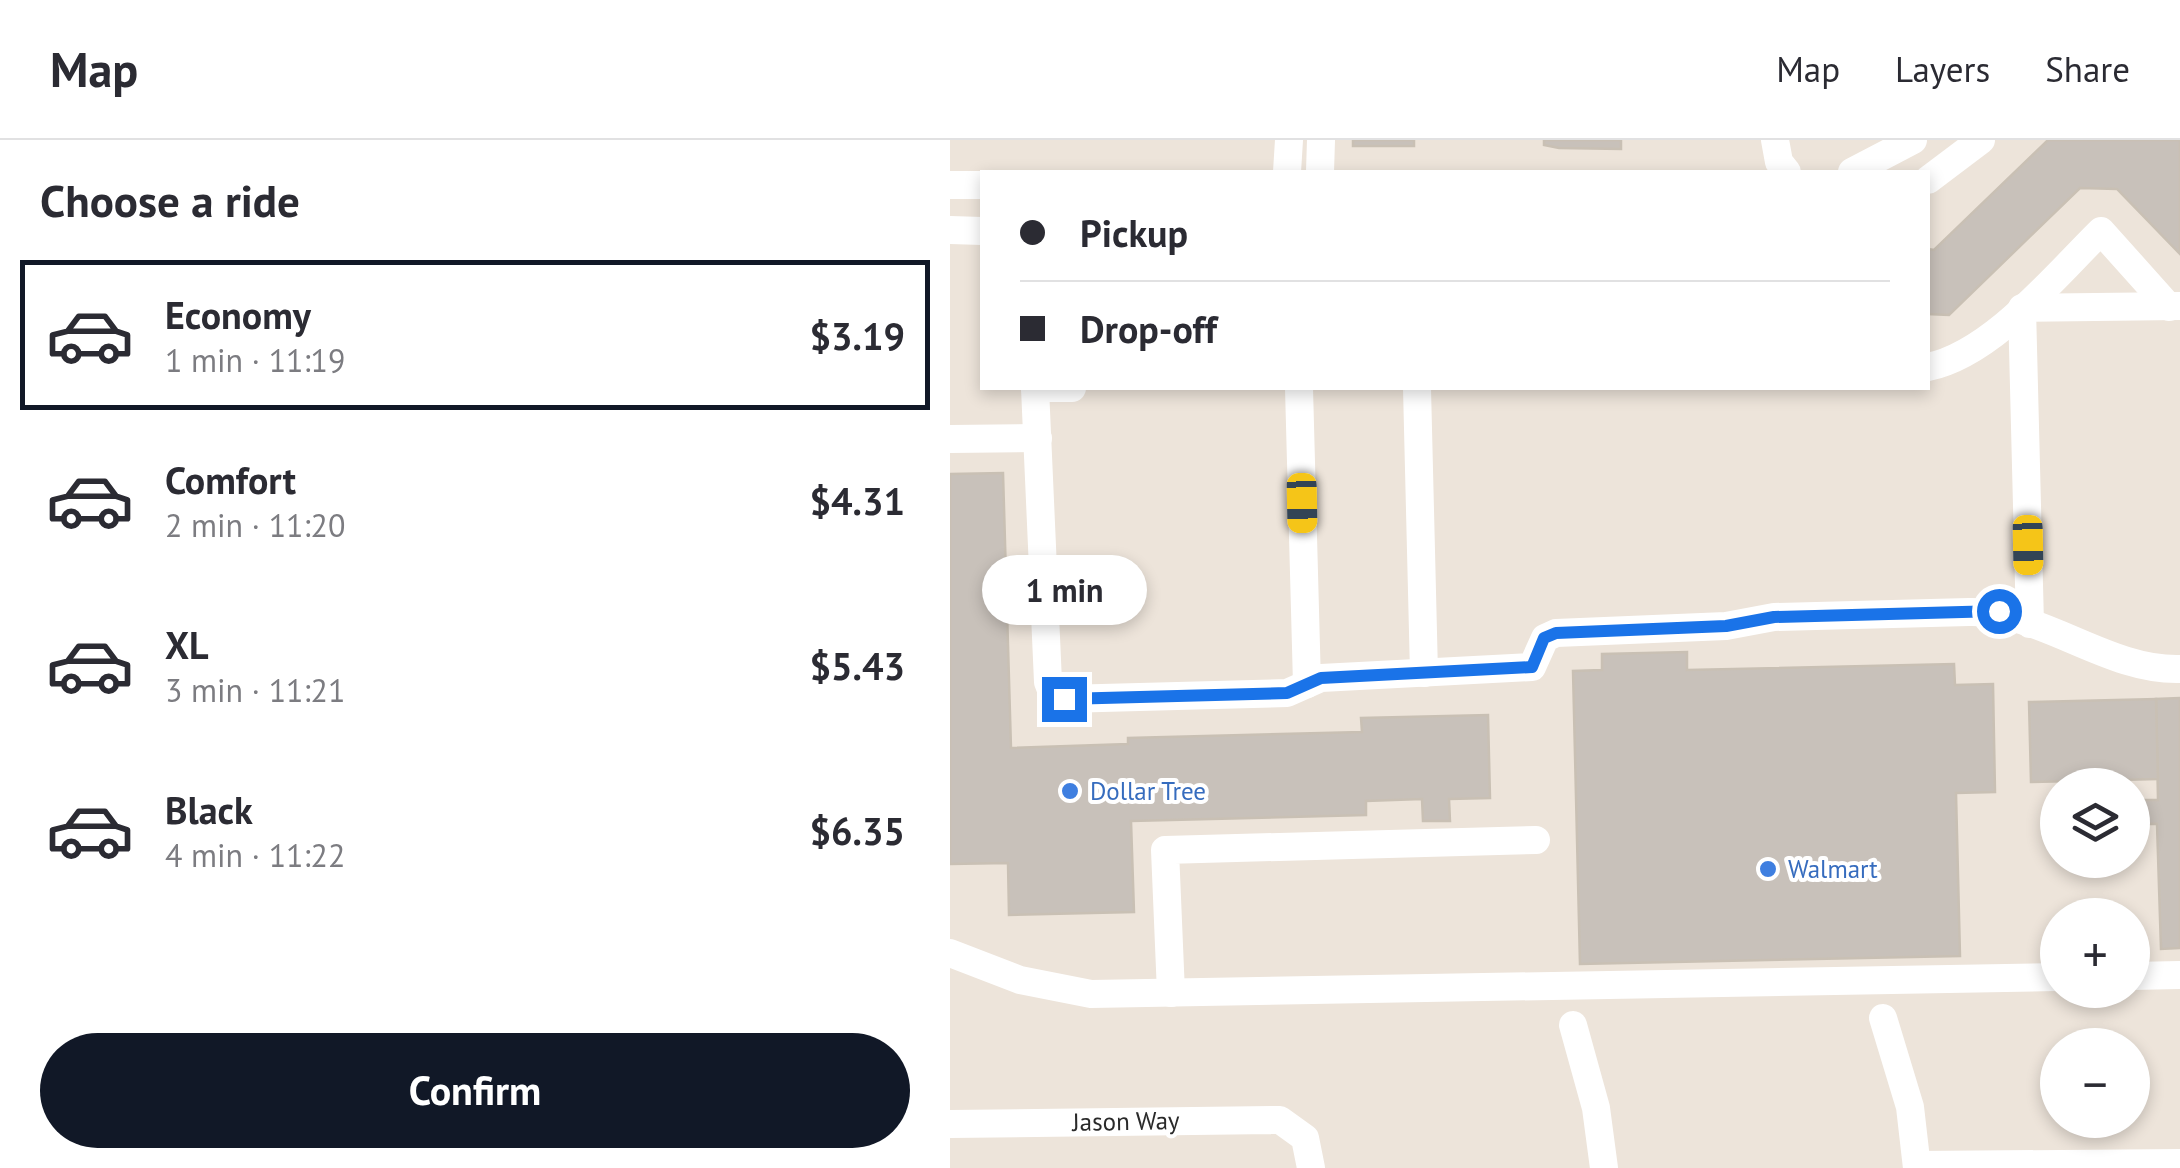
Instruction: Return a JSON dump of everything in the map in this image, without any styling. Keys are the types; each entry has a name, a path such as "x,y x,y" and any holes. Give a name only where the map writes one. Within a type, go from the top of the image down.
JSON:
{"street":[{"path":"1287,170 1289,140"},
{"path":"1320,170 1321,140"},
{"path":"1856,170 1913,140"},
{"path":"1930,178 1980,140"},
{"path":"950,184 980,185"},
{"path":"950,230 980,230"},
{"path":"1930,367 1968,353 2022,308 2101,232 2174,306"},
{"path":"2022,308 2174,306"},
{"path":"2022,308 2030,624"},
{"path":"1035,390 1048,682 1054,695 1064,699 1287,693 1321,678 1532,667 1544,638 1556,633 1726,626 1774,617 1999,611 2143,664 2180,670"},
{"path":"1300,390 1306,684"},
{"path":"1417,390 1424,672"},
{"path":"950,439 1038,438"},
{"path":"1172,993 1166,850 1536,840"},
{"path":"950,952 1020,980 1091,994 2040,977"},
{"path":"2150,976 2180,975"},
{"path":"1884,1018 1910,1107 1917,1167 2180,1163"},
{"path":"1574,1026 1596,1108 1604,1168"},
{"name":"Jason Way","path":"950,1124 1270,1118 1299,1131 1308,1144 1311,1168"}],"building":[{"path":"1353,140 1414,140 1414,146 1353,146"},
{"path":"1544,140 1621,140 1621,149 1559,148 1544,145"},
{"path":"2048,140 2180,140 2180,254 2117,189 2080,188 1949,315 1930,314 1930,249 1934,250"},
{"path":"1003,473 1011,748 1128,744 1128,738 1362,732 1361,718 1488,715 1490,798 1449,799 1450,821 1423,821 1422,799 1366,801 1366,815 1131,821 1134,912 1009,915 1008,863 950,864 950,474"},
{"name":"Walmart","path":"1687,652 1687,670 1954,664 1955,685 1993,684 1995,792 1956,793 1960,956 1580,964 1573,671 1602,670 1602,654"},
{"path":"2180,698 2180,948 2161,949 2157,824 2150,824 2150,800 2158,800 2156,699"},
{"path":"2156,699 2158,779 2150,779 2150,768 2040,768 2040,782 2031,782 2029,702"}],"place":[{"name":"Dollar Tree","path":"1070,791"},
{"name":"Walmart","path":"1768,869"}],"route":[{"path":"1064,699 1287,693 1321,678 1532,667 1544,638 1556,633 1726,626 1774,617 1999,611"}]}
